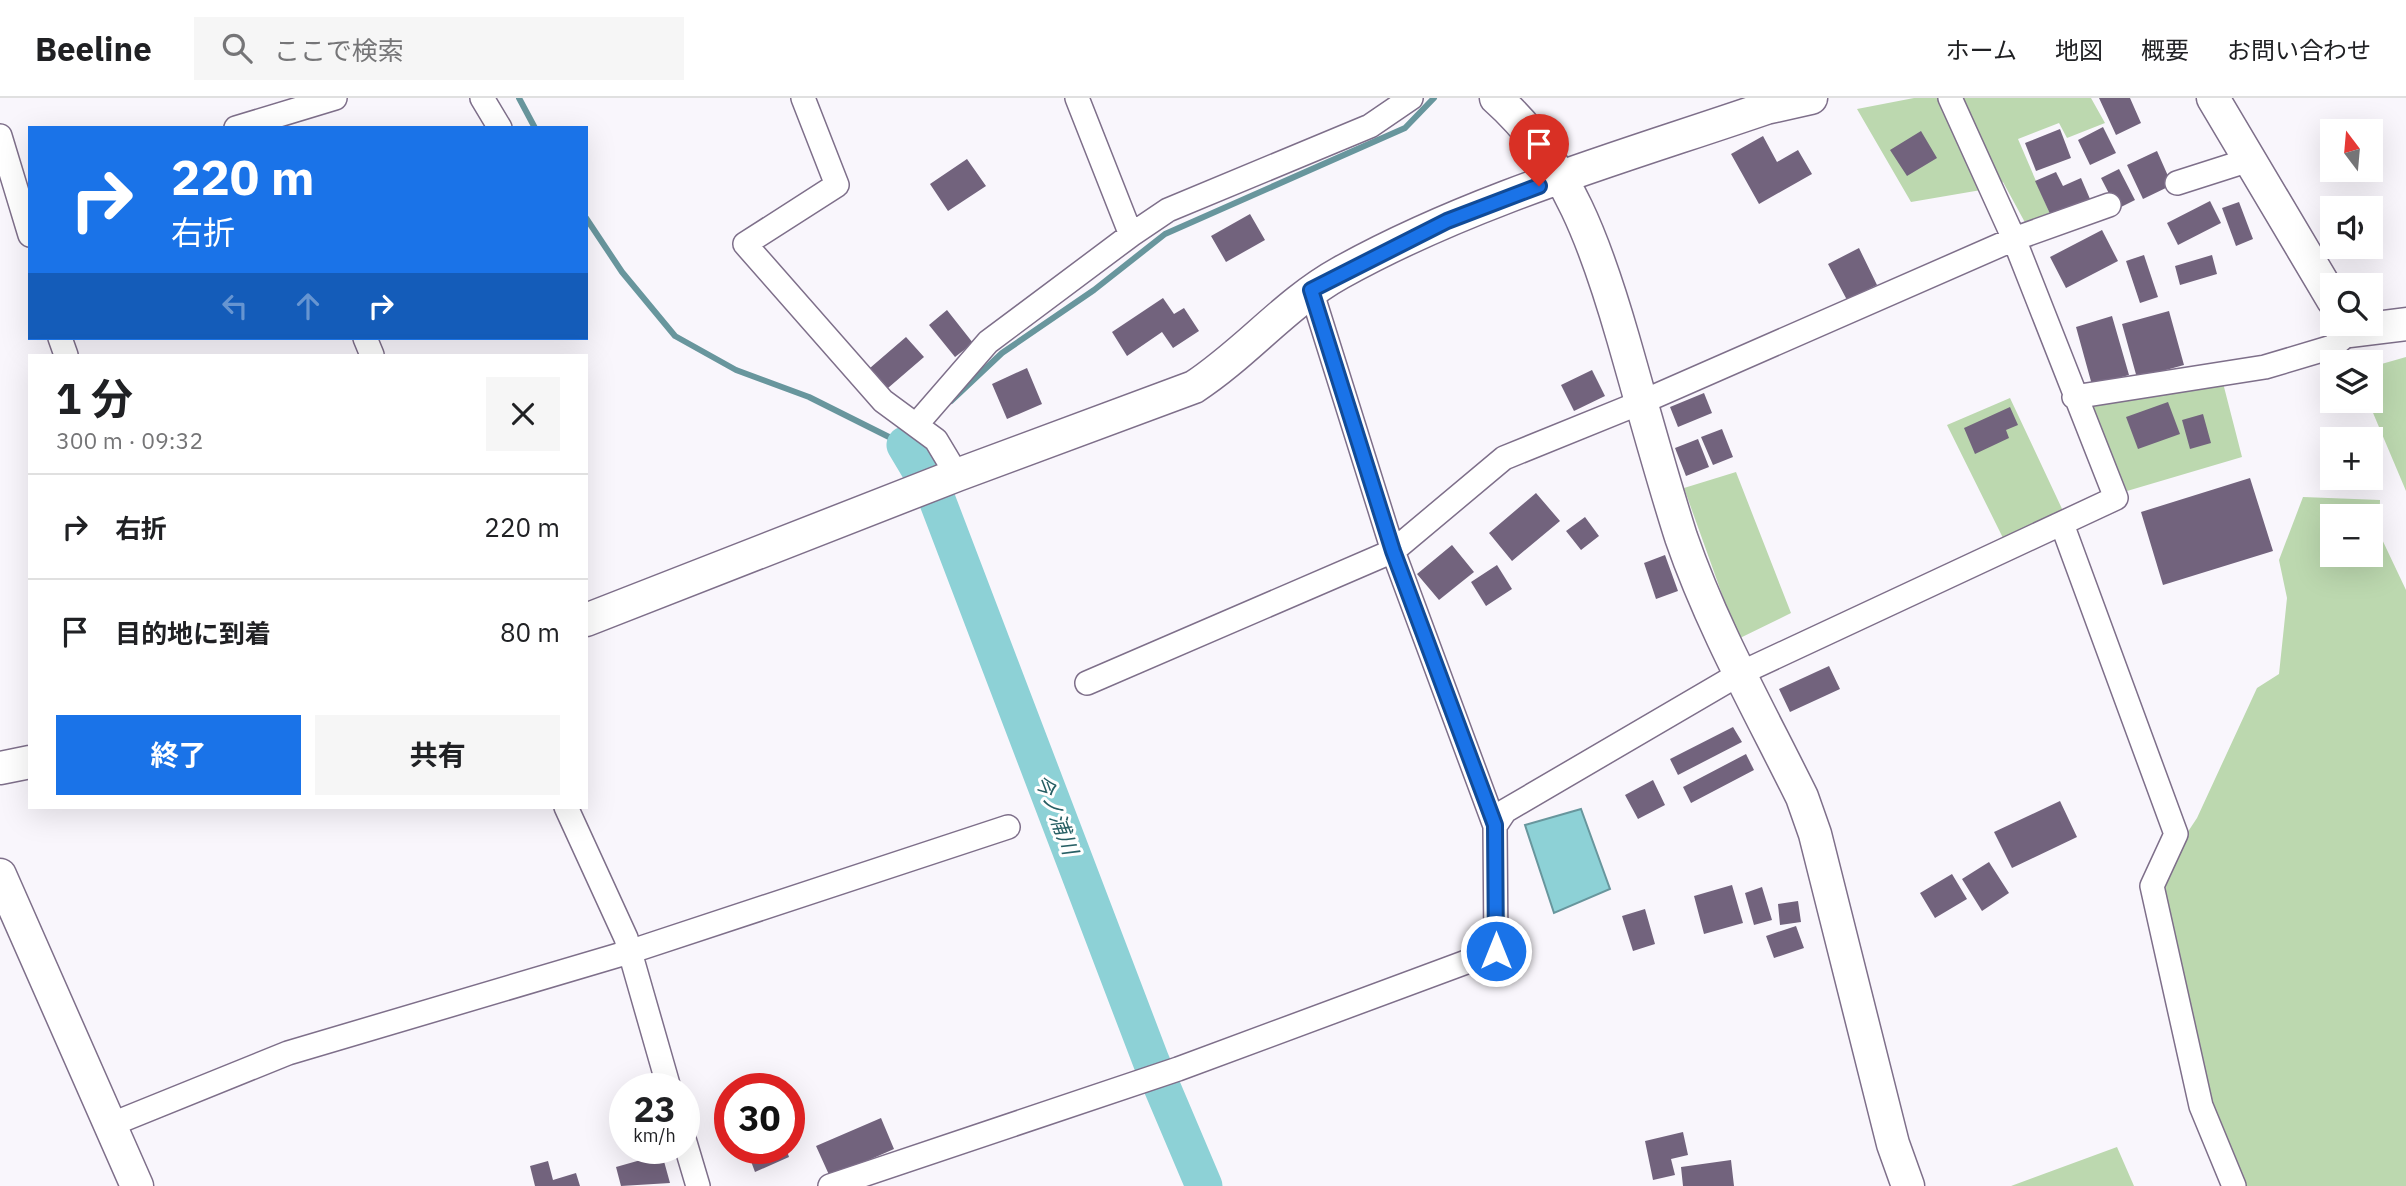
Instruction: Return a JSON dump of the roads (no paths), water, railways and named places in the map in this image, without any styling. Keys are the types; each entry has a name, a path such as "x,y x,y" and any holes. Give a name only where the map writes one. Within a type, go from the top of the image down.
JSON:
{"street":[{"path":"241,126 272,114 335,98"},
{"path":"482,98 499,126"},
{"path":"803,98 837,185 745,244 883,401 936,440 957,475"},
{"path":"1077,98 1130,235"},
{"path":"916,425 988,342 1130,235 1168,210 1370,126 1411,98"},
{"path":"1496,98 1513,113 1562,178 1601,262 1695,574 1802,797 1815,834 1893,1144 1908,1186"},
{"path":"588,619 957,475 1194,387 1220,370 1311,290 1447,221 1764,103 1811,98"},
{"path":"1495,825 1506,811 1741,673 2116,498 2014,239 1950,98"},
{"path":"2213,98 2320,278"},
{"path":"0,136 28,229"},
{"path":"2177,183 2249,160"},
{"path":"1087,683 1393,551 1504,458 1642,402 2014,239 2109,205"},
{"path":"830,1186 1178,1069 1496,951 1495,825 1393,551 1311,290"},
{"path":"2383,325 2406,324"},
{"path":"2074,397 2265,367 2332,347 2341,336"},
{"path":"2063,524 2176,834 2152,886 2201,1106 2234,1186"},
{"path":"0,768 28,762"},
{"path":"567,809 629,952 665,1073"},
{"path":"110,1125 288,1053 629,952 1008,827"},
{"path":"0,875 137,1186"},
{"path":"691,1164 698,1186"}],"water":[{"path":"1581,809 1610,889 1554,913 1525,825"}],"waterway":[{"path":"519,98 534,126"},
{"path":"951,401 1002,353 1094,290 1165,234 1405,128 1434,98"},
{"path":"588,221 622,272 675,336 736,370 809,397 905,445 918,433"},
{"name":"今ノ浦川","path":"905,445 936,497 1151,1061 1204,1186"}]}
